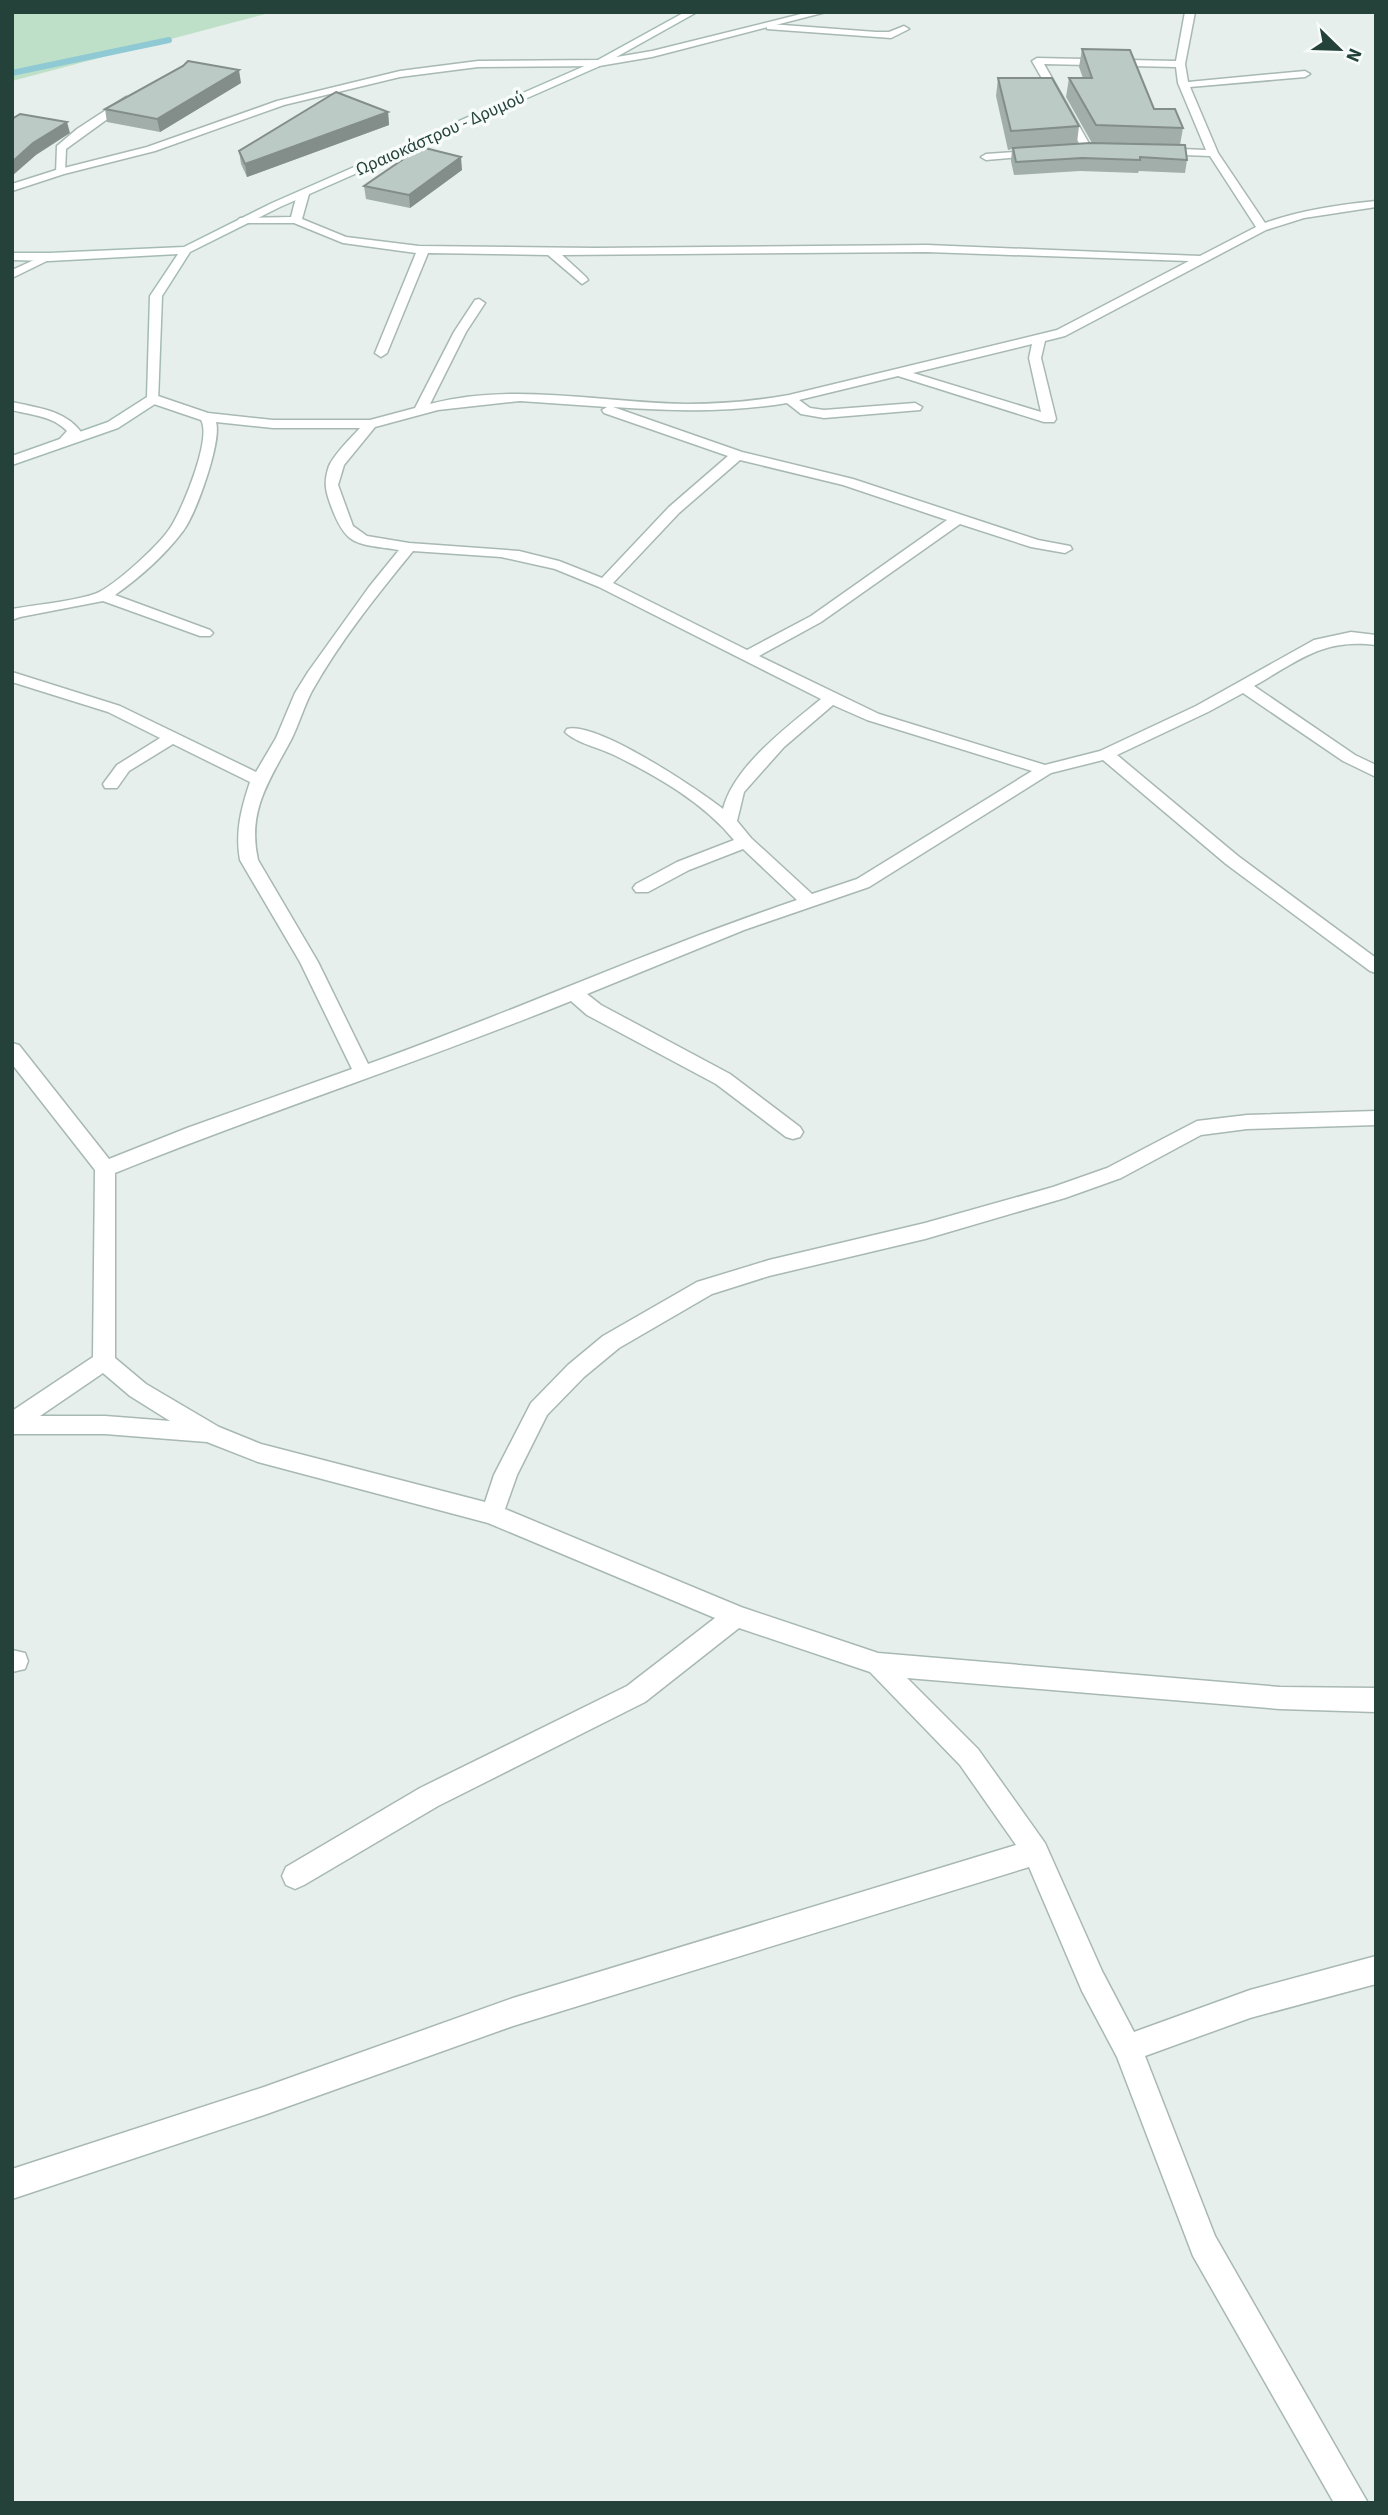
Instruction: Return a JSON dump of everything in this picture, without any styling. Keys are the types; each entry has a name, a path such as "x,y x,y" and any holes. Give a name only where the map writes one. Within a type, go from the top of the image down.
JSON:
{"street":[{"name":"Ωραιοκάστρου - Δρυμού","path":"186,250 244,220 415,142 599,63 692,12"},
{"path":"12,188 60,172 151,149 315,94 400,74 501,63 599,63 652,54 770,27 821,12"},
{"path":"1190,12 1180,64 1184,85 1213,153 1262,228"},
{"path":"801,18 808,29"},
{"path":"770,27 876,36 891,35 904,29"},
{"path":"1088,150 1037,61 1180,64"},
{"path":"1184,85 1304,74"},
{"path":"60,172 61,148 81,131 138,95"},
{"path":"1076,150 1122,150"},
{"path":"1147,150 1213,153"},
{"path":"986,156 1050,152"},
{"path":"296,220 303,194"},
{"path":"153,399 206,417 274,424 370,424 420,410 520,397 716,409 789,398 1061,333 1262,228 1305,213 1376,204"},
{"path":"244,220 296,220 344,240 423,250 552,252 942,249 1201,259"},
{"path":"12,256 49,257 186,250"},
{"path":"153,399 156,296 186,250"},
{"path":"381,353 423,250"},
{"path":"552,252 582,280"},
{"path":"12,275 49,257"},
{"path":"420,410 460,332 479,303"},
{"path":"896,372 1049,419 1035,358 1039,340"},
{"path":"789,398 806,411 824,414 915,407"},
{"path":"12,461 113,425 153,399"},
{"path":"587,403 737,455 848,482 1036,544 1065,549"},
{"path":"12,406 71,426 74,432 64,442"},
{"path":"13,612 104,596 128,579 178,528 208,455 211,425 206,417"},
{"path":"370,424 337,464 331,485 346,527 353,535 363,540 409,547 468,549 552,564 604,584 873,717 1045,770"},
{"path":"604,584 674,510 737,455"},
{"path":"748,656 816,619 958,519"},
{"path":"363,1072 309,962 249,860 245,841 249,810 259,780 284,738 303,693 374,590 409,547"},
{"path":"104,596 205,633"},
{"path":"105,1169 194,1133 401,1060 573,994 738,926 863,883 1045,770 1106,754 1202,709 1319,643 1352,637 1376,640"},
{"path":"12,677 114,709 259,780"},
{"path":"1242,685 1349,758 1376,772"},
{"path":"728,821 736,791 778,744 831,698"},
{"path":"573,732 647,763 689,790 728,821 745,842 810,902"},
{"path":"111,784 123,768 173,737"},
{"path":"1106,754 1232,860 1376,967"},
{"path":"642,888 683,866 745,842"},
{"path":"573,994 594,1010 723,1079 793,1132"},
{"path":"12,1050 105,1169 104,1360 138,1390 211,1434 258,1453 492,1514 736,1615 878,1664 1280,1698 1376,1700"},
{"path":"492,1514 506,1475 539,1409 576,1371 611,1342 705,1288 769,1268 925,1231 1058,1193 1114,1173 1197,1128 1247,1122 1376,1118"},
{"path":"12,1424 104,1360"},
{"path":"12,1424 105,1425 211,1434"},
{"path":"295,1876 429,1797 636,1695 736,1615"},
{"path":"878,1664 924,1714 970,1757 1036,1852 1093,1982 1128,2049 1204,2245 1352,2503"},
{"path":"12,2184 264,2101 513,2012 1036,1852"},
{"path":"1128,2049 1174,2028 1289,1992 1376,1970"}],"green space":[{"path":"12,12 273,12 12,81"}],"building":[{"path":"1082,49 1130,50 1154,109 1175,109 1183,128 1096,125 1069,78 1092,78"},
{"path":"188,61 239,70 157,119 105,109 183,66"},
{"path":"998,78 1052,78 1079,126 1011,131"},
{"path":"336,92 388,112 245,164 239,151"},
{"path":"20,114 67,122 33,143 12,162 12,119"},
{"path":"1090,143 1185,145 1187,160 1140,157 1140,160 1082,158 1016,162 1013,148"},
{"path":"421,147 461,157 409,195 364,186"}],"waterway":[{"path":"12,73 169,40"}]}
